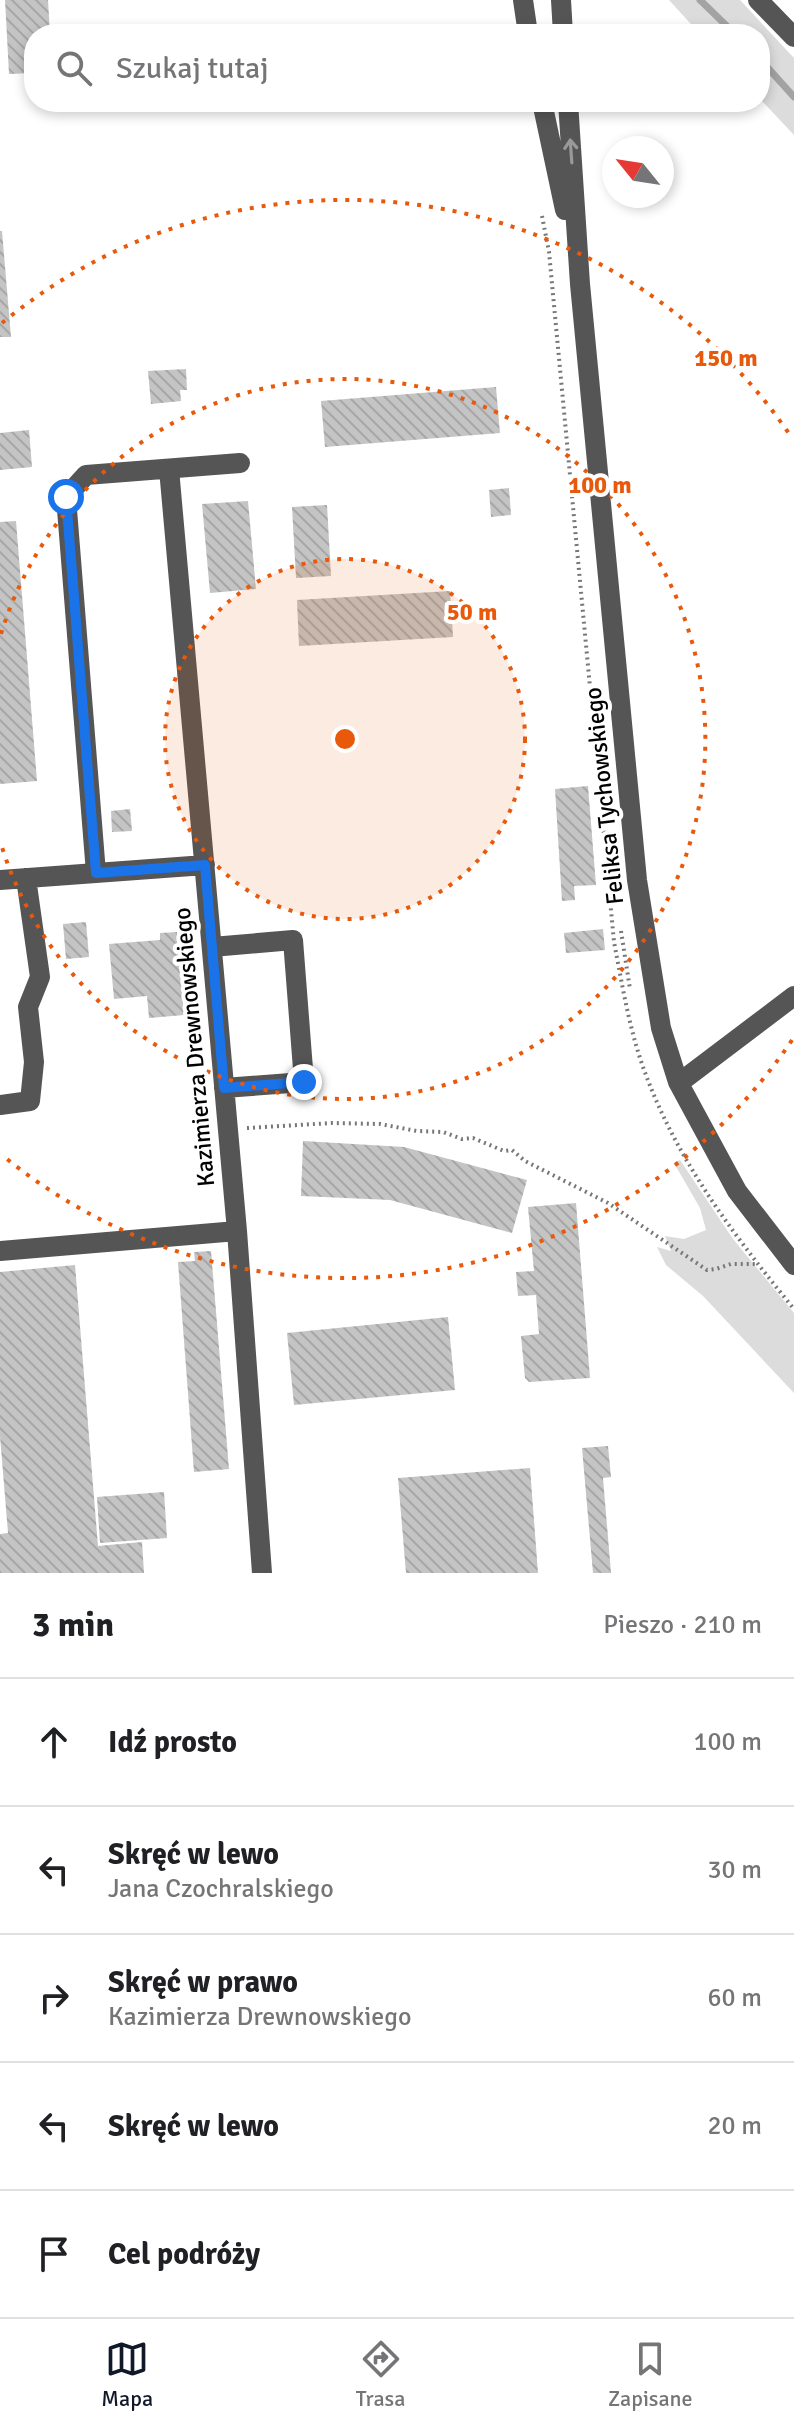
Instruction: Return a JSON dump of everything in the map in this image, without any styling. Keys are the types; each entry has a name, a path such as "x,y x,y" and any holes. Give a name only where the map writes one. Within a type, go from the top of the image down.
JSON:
{"street":[{"path":"523,0 527,24"},
{"path":"561,0 562,24"},
{"path":"758,0 794,37"},
{"name":"Feliksa Tychowskiego","path":"544,112 580,284"},
{"name":"Feliksa Tychowskiego","path":"569,112 580,284 637,880 661,1028 679,1083 737,1191 794,1265"},
{"path":"96,873 66,497 86,475 240,463"},
{"name":"Kazimierza Drewnowskiego","path":"169,469 237,1231 262,1573"},
{"path":"0,880 205,865"},
{"path":"0,1105 30,1101 32,1089 34,1062 28,1007 40,977 26,878"},
{"path":"212,947 293,940 304,1082 224,1088"},
{"path":"679,1083 794,996"},
{"path":"0,1251 237,1231"}],"path":[{"path":"228,1129 332,1123 380,1124 443,1132 462,1139 473,1138 504,1151 512,1150 525,1161 608,1203 707,1270 731,1264 758,1264 766,1259"}],"shaded area":[{"path":"669,0 740,0 762,24 691,24"},
{"path":"770,32 794,58 794,135 770,110"},
{"path":"680,1160 733,1239 794,1313 794,1393 703,1296 666,1265 657,1247 671,1251 665,1236 684,1239 706,1230 700,1208 674,1163"}],"building":[{"path":"5,0 48,0 49,24 24,24 24,73 9,74"},
{"path":"2,231 11,337 0,337"},
{"path":"186,369 187,390 180,390 181,401 151,404 148,371"},
{"path":"496,387 500,433 325,447 321,401"},
{"path":"29,430 32,467 0,470 0,433"},
{"path":"509,488 511,515 491,517 489,490"},
{"path":"248,501 256,589 210,593 202,504"},
{"path":"327,505 331,576 296,578 292,507"},
{"path":"16,521 37,781 0,784 0,522"},
{"path":"450,591 453,637 299,646 297,600"},
{"path":"588,786 596,885 574,886 575,900 562,901 555,789"},
{"path":"130,809 132,831 112,832 111,811"},
{"path":"86,922 89,957 66,959 63,924"},
{"path":"603,929 605,950 566,953 564,933"},
{"path":"177,932 184,1015 149,1018 147,996 114,999 109,944 160,940 160,933"},
{"path":"303,1141 404,1147 527,1180 512,1233 390,1200 301,1196"},
{"path":"576,1203 590,1378 529,1382 525,1378 521,1336 539,1334 536,1295 518,1296 516,1272 534,1271 528,1207"},
{"path":"211,1251 229,1469 194,1472 178,1262 195,1261 194,1252"},
{"path":"75,1265 98,1546 142,1542 144,1573 0,1573 0,1534 8,1533 0,1436 0,1272"},
{"path":"448,1317 455,1390 294,1405 287,1333"},
{"path":"608,1446 611,1477 603,1478 611,1573 593,1573 582,1448"},
{"path":"530,1468 538,1573 406,1573 398,1478"},
{"path":"164,1492 167,1538 100,1543 97,1497"}],"waterway":[{"path":"700,0 725,24"},
{"path":"770,70 794,97"}],"route":[{"path":"66,497 96,873 205,865 224,1088 304,1082"}]}
